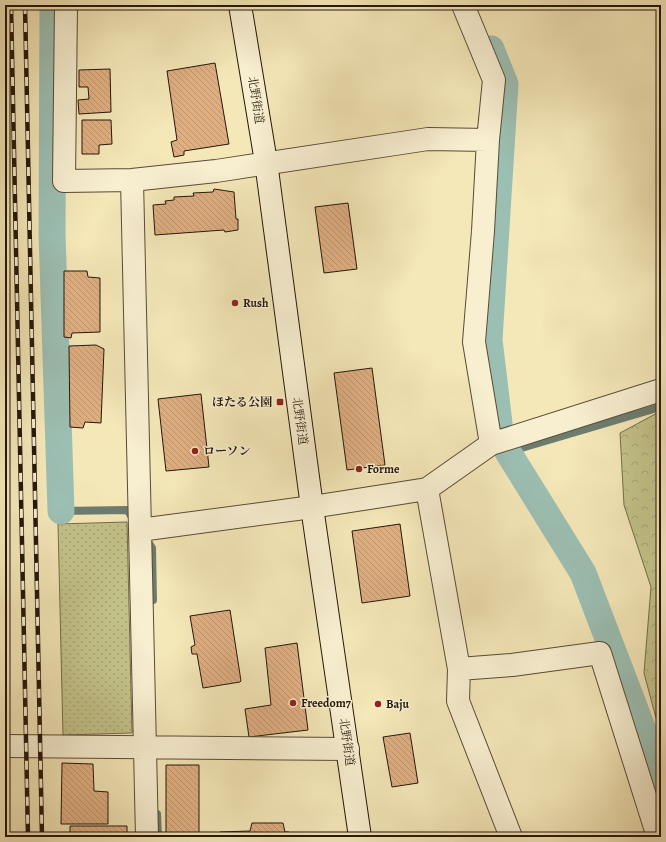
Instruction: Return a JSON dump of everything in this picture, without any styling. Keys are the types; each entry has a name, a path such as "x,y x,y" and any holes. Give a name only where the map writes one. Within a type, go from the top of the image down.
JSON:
{"street":[{"path":"66,5 64,181 132,180 216,171 266,162 428,138 488,140"},
{"name":"北野街道","path":"240,5 266,162 312,507 360,837"},
{"path":"463,5 494,80 488,140 483,231 474,342 491,444"},
{"path":"132,180 147,837"},
{"path":"140,530 312,507 427,489 491,444 661,390"},
{"path":"427,489 459,669 458,701 511,837"},
{"path":"459,669 512,665 600,653 658,837"},
{"path":"5,746 348,749"}],"green space":[{"path":"661,411 661,737 644,673 651,587 624,505 620,433"},
{"path":"127,522 132,733 63,735 58,524"}],"building":[{"path":"215,63 229,144 184,151 184,155 174,157 171,142 177,140 167,71"},
{"path":"110,69 111,112 79,114 78,100 89,99 88,87 79,87 79,70"},
{"path":"82,120 111,120 112,144 99,145 99,154 82,154"},
{"path":"214,189 234,192 238,230 225,232 224,230 155,235 153,205 166,204 165,201 174,200 174,197 194,196 193,193 213,192"},
{"path":"348,203 357,269 324,273 315,207"},
{"path":"64,271 87,271 88,277 100,278 100,332 72,333 71,338 64,337"},
{"path":"96,345 104,349 101,423 85,422 83,428 70,427 69,346"},
{"path":"372,368 385,465 347,470 334,373"},
{"path":"201,394 209,467 166,471 158,399"},
{"path":"400,524 410,596 362,603 352,531"},
{"path":"230,610 241,681 203,688 197,654 192,654 191,647 195,645 190,616"},
{"path":"297,643 308,730 249,737 245,709 271,705 265,648"},
{"path":"410,733 418,783 392,787 383,737"},
{"path":"62,763 93,764 94,791 108,792 108,824 61,824"},
{"path":"166,765 199,765 199,837 166,837"},
{"path":"252,823 283,823 285,832 289,832 290,837 220,837 220,832 250,831"},
{"path":"70,826 127,826 127,837 64,837 64,833 70,833"}],"waterway":[{"path":"53,5 52,233 61,511"},
{"path":"491,49 505,84 489,340 499,423"},
{"path":"508,452 657,408 661,405"},
{"path":"508,452 583,573 654,759 661,789"},
{"path":"61,511 127,510 135,521"},
{"path":"146,539 152,548 153,600"},
{"path":"157,814 158,837"}],"railway":[{"path":"11,5 28,837"},
{"path":"25,5 42,837"}],"place":[{"name":"Rush","path":"235,303"},
{"name":"ほたる公園","path":"280,402"},
{"name":"ローソン","path":"195,451"},
{"name":"Forme","path":"359,469"},
{"name":"Freedom7","path":"293,703"},
{"name":"Baju","path":"378,704"}]}
